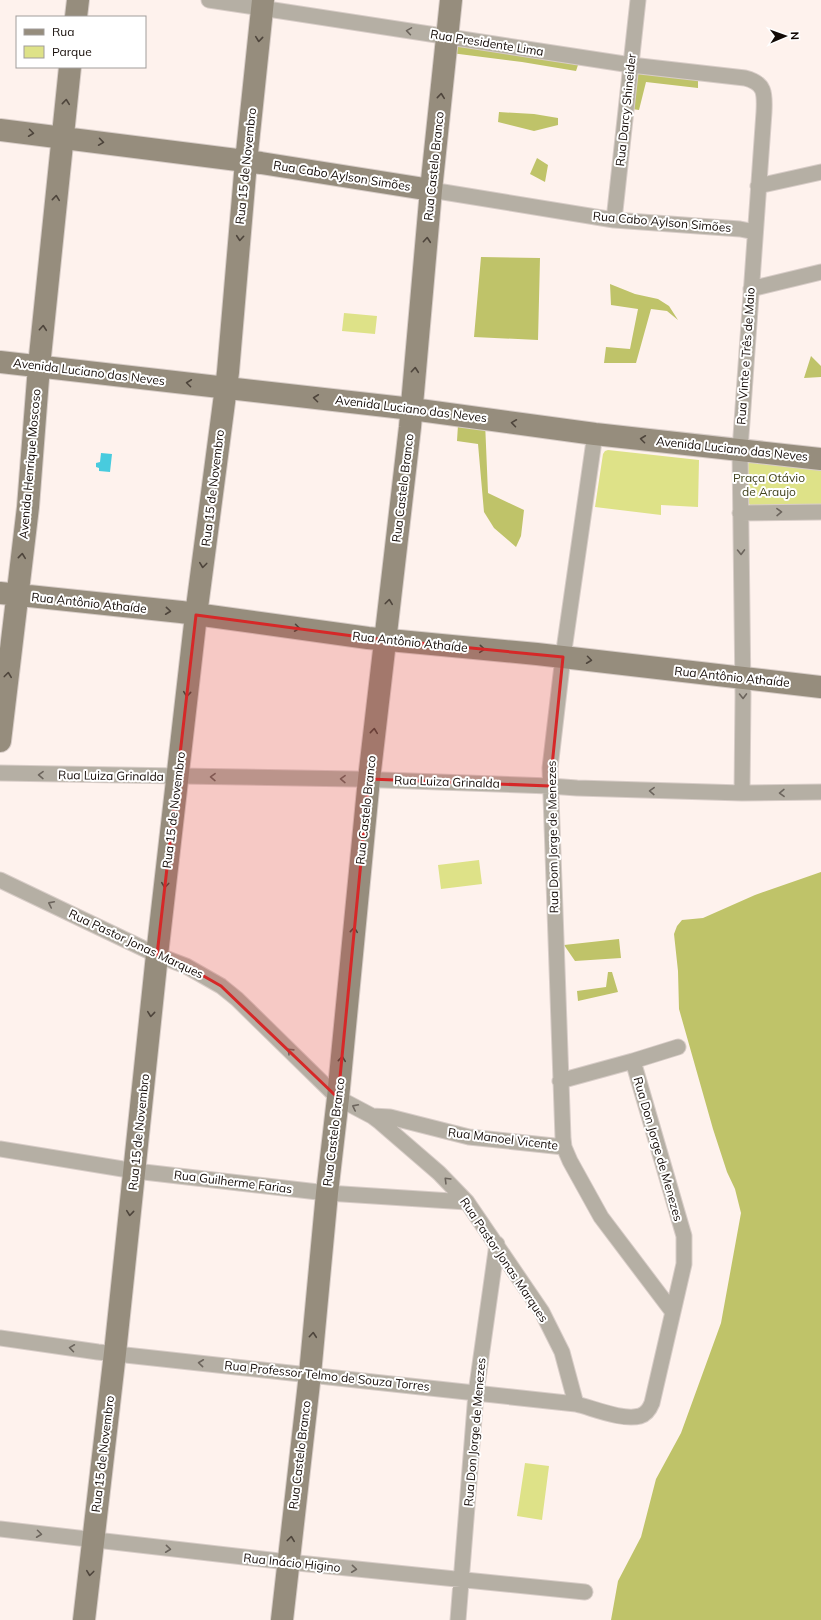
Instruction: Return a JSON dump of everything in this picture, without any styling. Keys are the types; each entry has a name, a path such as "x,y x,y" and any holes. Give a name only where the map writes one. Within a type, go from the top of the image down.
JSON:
{"main road":[{"path":"76,16 78,0"},
{"name":"Rua Castelo Branco","path":"282,1620 310,1374 369,779 412,409 432,190 452,0"},
{"name":"Rua 15 de Novembro","path":"84,1620 115,1353 157,955 196,615 226,388 246,162 263,4"},
{"name":"Avenida Henrique Moscoso","path":"0,741 9,594 28,507 38,366 70,68"},
{"name":"Rua Cabo Aylson Simões","path":"0,130 246,162 432,190"},
{"name":"Avenida Luciano das Neves","path":"0,362 412,409 595,434 821,459"},
{"name":"Rua Antônio Athaíde","path":"9,594 196,615 384,640 563,657 821,687"}],"street":[{"name":"Rua Presidente Lima","path":"209,0 263,4 447,37 631,65 745,78 756,81 762,88"},
{"name":"Rua Darcy Shineider","path":"614,220 638,0"},
{"name":"Rua Vinte e Três de Maio","path":"742,793 740,450 755,249 754,232 764,98 762,88"},
{"path":"758,186 821,172"},
{"name":"Rua Cabo Aylson Simões","path":"432,190 614,220 740,229 754,232"},
{"path":"751,289 821,272"},
{"name":"Rua Dom Jorge de Menezes","path":"564,1147 560,1080 550,768 563,657 595,434"},
{"path":"740,513 821,512"},
{"name":"Rua Luiza Grinalda","path":"0,773 369,779 742,793 821,792"},
{"name":"Rua Pastor Jonas Marques","path":"0,880 157,955 186,966 221,986 338,1098 372,1116 439,1172 467,1202 542,1312 562,1352 576,1404"},
{"path":"633,1061 678,1047"},
{"name":"Rua Don Jorge de Menezes","path":"560,1080 633,1061 684,1236 684,1264 650,1408"},
{"name":"Rua Manoel Vicente","path":"372,1116 390,1117 464,1136 564,1147"},
{"path":"564,1147 601,1217 672,1311"},
{"name":"Rua Guilherme Farias","path":"0,1149 135,1171 327,1193 467,1202"},
{"name":"Rua Don Jorge de Menezes","path":"458,1620 476,1393 497,1244"},
{"name":"Rua Professor Telmo de Souza Torres","path":"0,1338 115,1353 576,1404 625,1417 640,1416 650,1408"},
{"name":"Rua Inácio Higino","path":"0,1529 93,1541 462,1581 585,1592"}],"highlighted area":[{"path":"196,615 368,638 563,657 550,786 369,779 338,1098 221,986 186,966 157,955"}],"green space":[{"path":"452,42 578,65 576,71 522,62 451,53"},
{"path":"636,71 698,78 698,88 646,82 639,110 632,109"},
{"path":"499,112 534,114 558,118 558,125 534,131 498,122"},
{"path":"537,158 548,165 545,182 530,174"},
{"path":"481,257 540,258 538,340 474,337"},
{"path":"610,284 635,294 658,299 669,306 678,320 667,311 651,309 636,363 604,363 606,347 630,349 638,309 611,305"},
{"path":"344,313 377,316 375,334 342,331"},
{"path":"811,356 821,366 821,377 804,378"},
{"path":"485,422 488,493 524,510 521,536 516,547 494,528 484,512 478,444 457,441 458,425"},
{"path":"608,450 699,460 698,507 661,505 661,515 595,507 603,454"},
{"name":"Praça Otávio de Araujo","path":"750,461 821,467 821,507 751,506 747,501 747,465"},
{"path":"479,860 482,884 441,889 438,865"},
{"path":"821,872 821,1620 611,1620 618,1581 641,1537 656,1479 681,1433 721,1323 741,1213 735,1189 727,1172 713,1129 679,1009 678,971 674,934 677,926 682,920 703,918 755,895"},
{"path":"619,939 621,958 575,961 564,945"},
{"path":"608,972 612,972 618,992 578,1001 577,991 606,987"},
{"path":"525,1463 549,1466 542,1520 517,1516"}],"water":[{"path":"101,453 112,454 110,472 99,471 99,468 96,467 96,463 100,462"}]}
